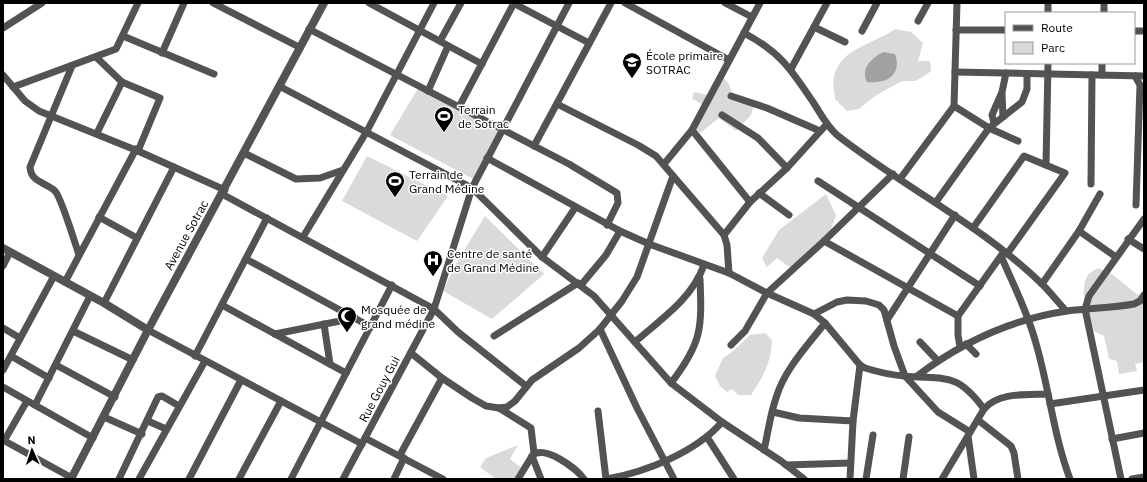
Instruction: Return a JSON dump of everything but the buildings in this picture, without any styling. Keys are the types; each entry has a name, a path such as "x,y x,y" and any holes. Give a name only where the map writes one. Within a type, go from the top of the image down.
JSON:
{"street":[{"path":"3,28 42,3"},
{"path":"13,87 116,49 138,3"},
{"path":"162,53 184,3"},
{"path":"213,3 299,47"},
{"name":"Avenue Sotrac","path":"71,478 115,397 148,330 224,192 308,29 324,3"},
{"path":"369,3 382,6 420,31 482,64"},
{"path":"303,237 367,131 434,3"},
{"path":"440,42 461,3"},
{"path":"459,107 514,3 589,43"},
{"name":"Rue Gouy Gui","path":"343,479 434,309 472,188 569,3"},
{"path":"534,146 611,3"},
{"path":"625,3 729,60"},
{"path":"725,3 752,17"},
{"path":"664,164 692,130 760,3"},
{"path":"791,69 827,3"},
{"path":"862,31 878,3"},
{"path":"918,21 928,3"},
{"path":"900,179 954,106 956,3"},
{"path":"814,27 845,42"},
{"path":"308,29 569,164 617,193 618,203 607,225"},
{"path":"956,30 1005,30"},
{"path":"744,33 768,48 782,59 791,69 826,125 852,146 973,228 1042,284 1066,312"},
{"path":"123,36 214,74"},
{"path":"428,91 448,46"},
{"path":"65,282 99,217 137,150 160,98 122,82 96,57"},
{"path":"1046,165 1048,64"},
{"path":"1102,64 1102,75"},
{"path":"72,66 32,160 31,171 35,179 56,192 80,255"},
{"path":"955,72 1144,76"},
{"path":"991,125 992,115 1002,92 1006,73"},
{"path":"936,202 991,125 1022,102 1027,89 1027,74"},
{"path":"3,75 25,101 50,117 97,133 174,167 224,192 267,218 434,309 458,332 526,386"},
{"path":"1091,184 1092,75"},
{"path":"1135,76 1142,88 1136,205"},
{"path":"97,133 122,82"},
{"path":"279,86 367,131 472,188 542,256 580,284 612,314 671,383 722,422 786,465 804,479"},
{"path":"1002,92 1003,117"},
{"path":"731,96 767,108 820,131"},
{"path":"557,104 650,151 664,164 724,235 727,245 730,273"},
{"path":"954,106 1018,141"},
{"path":"722,115 758,138 787,168"},
{"path":"724,235 750,202 787,168 826,125"},
{"path":"692,130 750,202"},
{"path":"244,153 296,179 320,178 343,170"},
{"path":"973,228 1024,156 1065,173 958,316 958,335 963,345 976,354"},
{"path":"487,158 607,225 649,244 704,265 730,273 767,293 814,314 825,323 860,366 872,370 905,376 944,378 967,388 984,409"},
{"path":"104,303 174,167"},
{"path":"731,346 745,331 767,293 859,208 893,174"},
{"path":"411,353 442,378 486,406 499,408 508,406 515,401 526,386 542,371 579,348 612,314 637,277 673,176"},
{"path":"818,181 980,286"},
{"path":"759,193 789,215"},
{"path":"1042,284 1079,231 1100,194"},
{"path":"542,256 575,208"},
{"path":"887,320 955,215"},
{"path":"99,217 138,238"},
{"path":"195,356 267,218"},
{"path":"1121,479 1085,309 1089,296 1128,239 1144,219"},
{"path":"494,336 580,284 606,255 620,231"},
{"path":"1079,231 1116,258"},
{"path":"1128,239 1144,249"},
{"path":"824,241 958,316"},
{"path":"3,266 6,250 104,303 195,356 320,423 402,457 443,479"},
{"path":"1004,254 1036,341 1061,453 1070,479"},
{"path":"246,259 371,326"},
{"path":"671,383 687,362 698,340 701,318 700,278 704,265"},
{"path":"3,370 54,276"},
{"path":"635,342 684,298 700,278"},
{"path":"291,479 392,285"},
{"path":"917,376 937,360 963,345 993,332 1028,320 1066,312 1134,304 1140,301 1144,295"},
{"path":"35,404 90,296"},
{"path":"814,314 837,302 866,301 879,305 884,310 894,346 905,376 938,412 969,434 974,479"},
{"path":"222,305 346,373"},
{"path":"275,334 355,318"},
{"path":"764,450 775,399 785,377 825,323"},
{"path":"324,324 330,364"},
{"path":"3,328 20,338"},
{"path":"600,328 637,408 666,461 674,479"},
{"path":"73,331 133,360"},
{"path":"920,342 937,360"},
{"path":"11,356 49,378"},
{"path":"139,479 178,406 205,361"},
{"path":"56,364 115,397"},
{"path":"850,479 853,421 860,366"},
{"path":"394,479 402,457 442,378"},
{"path":"189,479 242,380"},
{"path":"3,387 93,438"},
{"path":"1050,404 1144,390"},
{"path":"942,479 984,409 991,401 1000,398 1048,394"},
{"path":"120,479 159,396 178,406"},
{"path":"27,401 4,440 71,478"},
{"path":"238,479 281,401"},
{"path":"499,408 531,428 533,455 541,479"},
{"path":"598,411 606,479 633,474 666,461 707,437 722,422"},
{"path":"773,412 799,418 853,421"},
{"path":"104,417 142,434"},
{"path":"978,420 1011,446 1014,453 1018,479"},
{"path":"148,421 166,430"},
{"path":"1112,439 1144,433"},
{"path":"866,479 873,436"},
{"path":"707,437 734,479"},
{"path":"903,479 909,437"},
{"path":"518,479 533,455 541,452 556,457 579,472 584,479"},
{"path":"786,465 850,463"},
{"path":"1132,479 1144,477"}],"green space":[{"path":"895,29 911,32 923,43 918,61 930,61 931,71 915,81 902,81 875,96 859,109 847,111 835,99 833,80 837,67 850,53"},
{"path":"719,77 728,82 732,93 755,102 751,115 736,131 719,118 700,133 693,124 704,105 692,99 694,92 707,95"},
{"name":"Terrain de Sotrac","path":"419,87 498,132 473,179 390,135"},
{"name":"Terrain de Grand Médine","path":"367,156 448,196 417,241 342,201"},
{"path":"826,194 836,215 825,246 795,271 777,258 767,267 762,258 779,230"},
{"path":"485,216 544,274 492,319 443,291 454,267"},
{"path":"1098,268 1113,275 1138,295 1144,294 1144,362 1135,364 1137,371 1119,374 1117,361 1109,359 1104,336 1094,331 1089,318 1084,296 1085,281 1091,272"},
{"path":"765,333 772,340 770,356 763,376 751,395 738,395 732,389 727,392 720,386 715,376 723,358 732,352 750,335"},
{"path":"518,445 510,459 522,468 520,479 496,479 480,467 486,458"}],"shaded area":[{"path":"883,52 895,54 897,67 895,72 887,79 867,82 865,72 868,64 871,60"}],"place":[{"name":"École primaire SOTRAC","path":"632,79"},
{"name":"Terrain de Sotrac","path":"444,133"},
{"name":"Terrain de Grand Médine","path":"395,198"},
{"name":"Centre de santé de Grand Médine","path":"433,277"},
{"name":"Mosquée de grand médine","path":"347,333"}]}
